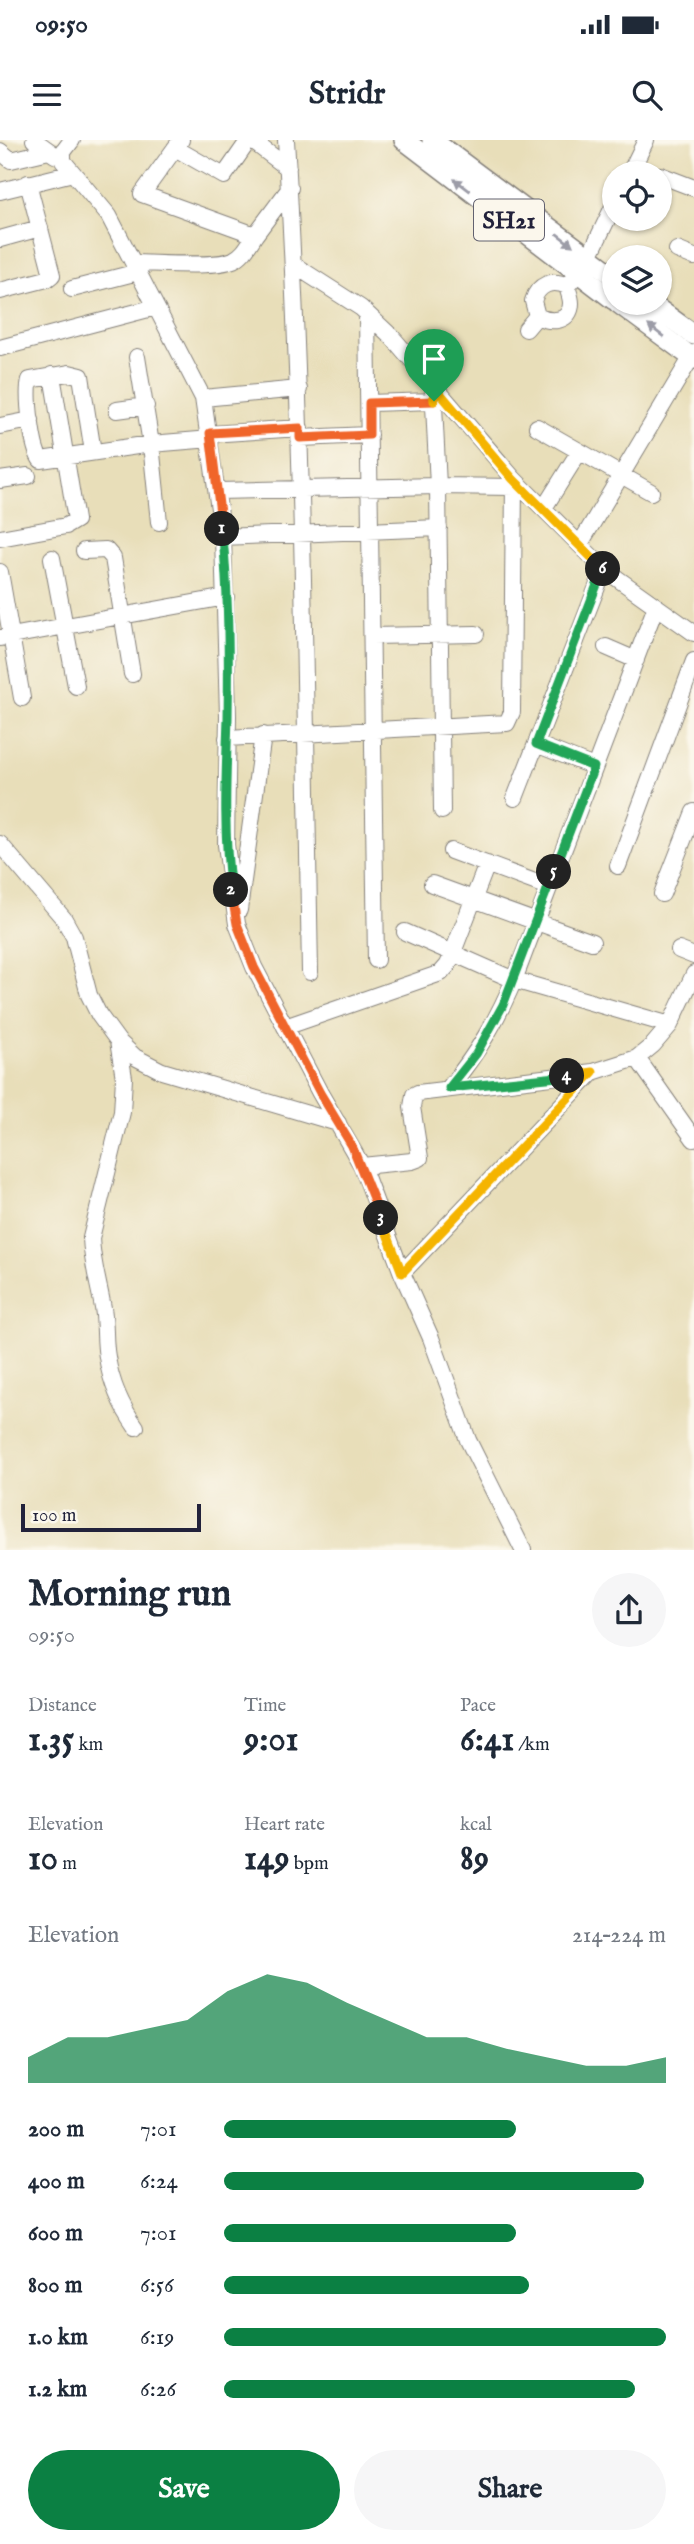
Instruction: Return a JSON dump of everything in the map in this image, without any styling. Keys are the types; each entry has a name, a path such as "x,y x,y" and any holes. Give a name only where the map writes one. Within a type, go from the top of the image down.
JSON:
{"main road":[{"name":"SH21","path":"404,140 602,291"},
{"name":"SH21","path":"432,140 578,272 602,275"},
{"name":"SH21","path":"634,315 693,357"},
{"path":"666,315 694,335"}],"street":[{"path":"34,140 62,161 109,216 203,398 223,537 226,597 226,845 237,924 254,967 362,1166 402,1273 431,1338 468,1440 523,1550"},
{"path":"62,161 63,152 72,140"},
{"path":"255,235 142,194 178,144 224,176 250,140 288,168"},
{"path":"286,140 294,265 302,490 310,972"},
{"path":"636,161 646,140"},
{"path":"0,151 11,160 62,161"},
{"path":"0,191 27,183 62,161"},
{"path":"672,179 694,188"},
{"path":"0,291 47,279 52,275 27,183"},
{"path":"72,289 135,267 232,261 243,254 290,188"},
{"path":"578,272 540,288 533,300 531,323 554,322 563,319 569,312 578,272 602,227"},
{"path":"0,239 40,228"},
{"path":"677,250 694,257"},
{"path":"294,265 367,314 392,337 434,393 514,483 544,508 604,569 694,633"},
{"path":"0,348 156,307"},
{"path":"367,314 376,960"},
{"path":"137,357 146,406 159,522"},
{"path":"580,544 693,357"},
{"path":"93,452 81,376 69,373 30,380 28,389 31,420 38,458 46,461 210,436 300,433 369,435"},
{"path":"0,538 66,526 76,520 52,375"},
{"path":"203,398 299,390"},
{"path":"369,403 434,393"},
{"path":"434,393 439,528 442,811"},
{"path":"117,410 146,406"},
{"path":"0,426 31,420"},
{"path":"537,427 651,492"},
{"path":"544,508 579,452"},
{"path":"0,480 29,476"},
{"path":"218,491 514,483"},
{"path":"227,738 503,724 511,719 514,483"},
{"path":"223,537 439,528"},
{"path":"84,551 110,552 132,674"},
{"path":"52,558 76,686"},
{"path":"515,798 604,569"},
{"path":"0,572 6,637 22,698"},
{"path":"6,637 226,597"},
{"path":"449,1088 483,1042 514,979 656,606"},
{"path":"372,636 476,634"},
{"path":"606,647 636,660"},
{"path":"618,866 694,661"},
{"path":"237,924 263,735"},
{"path":"536,744 594,767"},
{"path":"662,894 694,812"},
{"path":"0,844 64,919 74,937 89,995 99,1015 118,1041 135,1057 162,1071 338,1123"},
{"path":"451,851 548,887"},
{"path":"285,1027 441,973 448,965 487,864"},
{"path":"432,884 592,942"},
{"path":"405,932 514,979 670,1025"},
{"path":"362,1166 420,1158 412,1100 418,1093 593,1072 637,1058 653,1045 670,1025 694,974"},
{"path":"118,1041 124,1078 122,1112 91,1238 92,1259 103,1309 106,1356 113,1384 136,1427"},
{"path":"637,1058 694,1139"},
{"path":"402,1273 593,1072"}],"route":[{"path":"433,385 513,479 604,569 536,744 594,767 503,1005 476,1054 449,1088 593,1072 402,1273 362,1166 254,967 237,924 226,845 225,770 228,716 223,537 210,433 300,428 300,438 369,435 369,403 434,401 433,385"}]}
